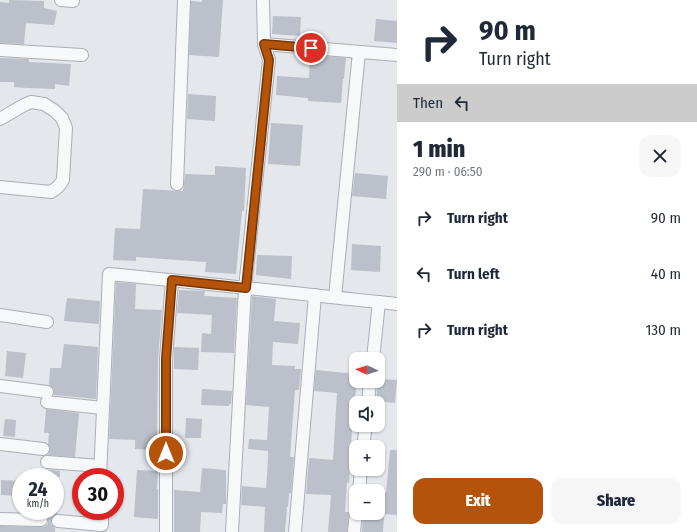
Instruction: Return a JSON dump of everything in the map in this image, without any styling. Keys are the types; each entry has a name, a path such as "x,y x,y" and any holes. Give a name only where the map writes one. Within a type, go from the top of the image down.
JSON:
{"street":[{"path":"61,0 73,1"},
{"path":"177,184 184,0"},
{"path":"232,532 246,288 269,60 264,44 263,0"},
{"path":"264,44 397,55"},
{"path":"0,50 82,55"},
{"path":"335,298 359,52"},
{"path":"0,118 32,102 44,104 55,110 62,118 66,128 63,180 58,187 51,192 0,187"},
{"path":"100,468 109,274 397,304"},
{"path":"166,532 166,359 172,280"},
{"path":"295,532 315,296"},
{"path":"373,352 378,302"},
{"path":"0,315 47,322"},
{"path":"0,386 102,408"},
{"path":"0,444 43,449"},
{"path":"47,462 79,468"},
{"path":"0,519 12,519"},
{"path":"354,532 355,520"},
{"path":"58,521 102,528"}],"building":[{"path":"9,0 44,1 44,8 57,11 54,25 26,23 24,44 0,43 0,2 9,3"},
{"path":"202,0 223,0 219,57 189,55 191,1 202,2"},
{"path":"273,16 301,17 300,36 272,34"},
{"path":"376,19 397,21 397,43 374,41"},
{"path":"310,55 346,58 341,103 308,101 308,98 276,95 277,76 309,78"},
{"path":"0,58 29,59 29,62 71,64 69,86 55,84 55,89 28,88 14,87 14,82 0,82"},
{"path":"188,94 216,96 215,121 187,119"},
{"path":"271,123 303,125 300,166 268,164"},
{"path":"215,166 246,168 244,211 242,211 236,274 205,272 206,262 136,257 136,261 113,260 115,228 140,229 143,189 183,191 185,174 215,175"},
{"path":"355,173 388,176 386,199 352,196"},
{"path":"352,244 381,246 380,272 351,270"},
{"path":"257,255 292,256 291,279 256,275"},
{"path":"116,282 136,284 135,309 162,310 158,359 158,450 135,449 135,440 109,439"},
{"path":"179,290 205,291 204,296 237,298 234,353 201,352 202,333 211,334 212,315 177,313"},
{"path":"252,296 276,299 274,321 300,323 298,344 273,342 272,365 295,366 295,369 301,369 299,390 295,390 290,457 294,457 291,493 289,493 285,532 264,532 265,507 241,505 242,486 266,488 268,459 268,451 248,449 249,439 267,440 269,407 246,405"},
{"path":"67,298 100,301 99,324 64,321"},
{"path":"64,344 98,347 96,399 54,395 54,389 49,385 50,368 61,368"},
{"path":"174,347 199,348 198,370 174,369"},
{"path":"7,351 26,353 23,378 5,376"},
{"path":"316,370 349,373 349,388 356,388 355,396 349,396 349,432 352,432 351,440 349,440 349,476 349,483 347,482 345,512 349,512 347,532 328,532 331,495 306,494 309,458 333,460 337,393 314,391"},
{"path":"385,379 397,380 395,403 385,402 385,396 376,396 377,388 385,388"},
{"path":"202,389 232,391 231,404 229,404 229,406 201,405"},
{"path":"46,409 79,413 75,457 48,455 50,449 48,444 49,433 44,433"},
{"path":"186,418 202,419 201,438 185,438"},
{"path":"5,419 16,420 15,437 3,436"},
{"path":"390,450 397,450 397,515 385,514"},
{"path":"202,468 226,470 226,504 223,504 222,513 201,512 200,532 174,532 174,490 200,492"},
{"path":"137,470 158,471 158,519 134,517"},
{"path":"1,480 12,481 12,496 1,495"},
{"path":"48,520 51,520 51,524 55,528 55,532 0,532 0,526 44,527 48,524"},
{"path":"363,520 384,520 383,532 362,532"}],"route":[{"path":"166,453 166,359 172,280 246,288 269,60 264,44 311,48"}]}
